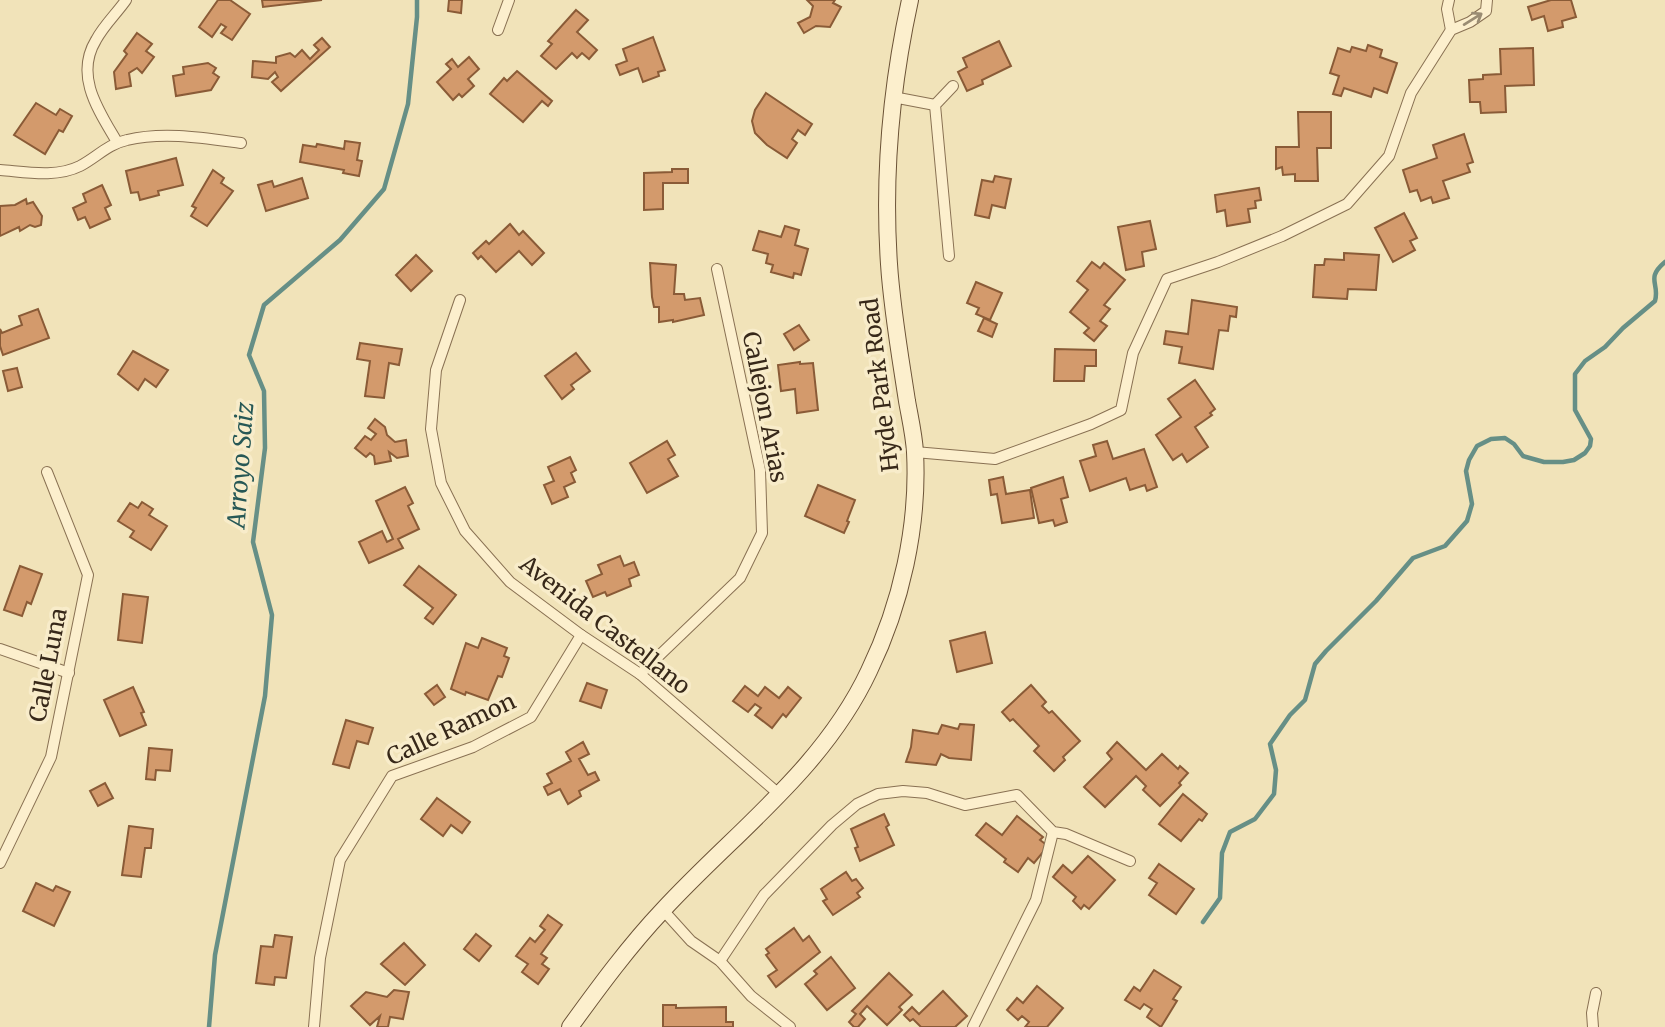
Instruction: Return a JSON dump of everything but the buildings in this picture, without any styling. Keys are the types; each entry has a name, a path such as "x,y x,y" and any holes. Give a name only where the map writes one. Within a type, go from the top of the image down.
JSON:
{"main road":[{"name":"Hyde Park Road","path":"570,1027 599,987 663,910 780,795 830,737 869,673 891,619 905,565 915,452 889,263 887,184 893,96 910,0"}],"street":[{"path":"117,142 92,98 87,69 94,42 127,0"},
{"path":"498,30 509,0"},
{"path":"1449,0 1447,9 1451,30"},
{"path":"915,452 995,459 1091,424 1121,410 1133,352 1167,279 1219,262 1282,236 1347,204 1389,156 1411,93 1451,30 1486,11 1487,0"},
{"path":"949,256 935,105 953,86"},
{"path":"893,96 935,105"},
{"path":"0,170 35,173 65,171 82,165 117,142 131,139 166,136 241,143"},
{"name":"Callejon Arias","path":"640,674 740,578 762,533 760,470 716,269"},
{"name":"Avenida Castellano","path":"460,300 436,370 430,429 441,483 465,531 510,582 581,635 640,674 780,795"},
{"name":"Calle Luna","path":"0,863 51,757 88,575 47,472"},
{"name":"Calle Ramon","path":"314,1027 320,958 340,860 392,776 473,747 531,717 581,635"},
{"path":"0,649 68,673"},
{"path":"720,961 764,895 840,818 867,798 890,792 917,792 965,805 1017,795 1053,832 1066,834 1130,861"},
{"path":"973,1027 1036,901 1053,832"},
{"path":"663,910 691,941 720,961 751,996 790,1027"},
{"path":"1593,1027 1592,1013 1596,993"}],"waterway":[{"name":"Arroyo Saiz","path":"209,1027 215,955 265,696 272,615 253,542 265,448 264,391 249,355 264,305 340,240 384,189 408,104 417,0"},
{"path":"1203,922 1220,898 1222,853 1230,832 1255,819 1274,794 1276,770 1270,744 1290,715 1305,700 1315,664 1413,558 1445,546 1467,521 1472,504 1466,471 1477,446 1491,439 1505,438 1514,444 1523,456 1544,462 1574,460 1585,453 1591,439 1575,410 1575,374 1585,361 1605,347 1655,301 1654,277 1665,262"}]}
